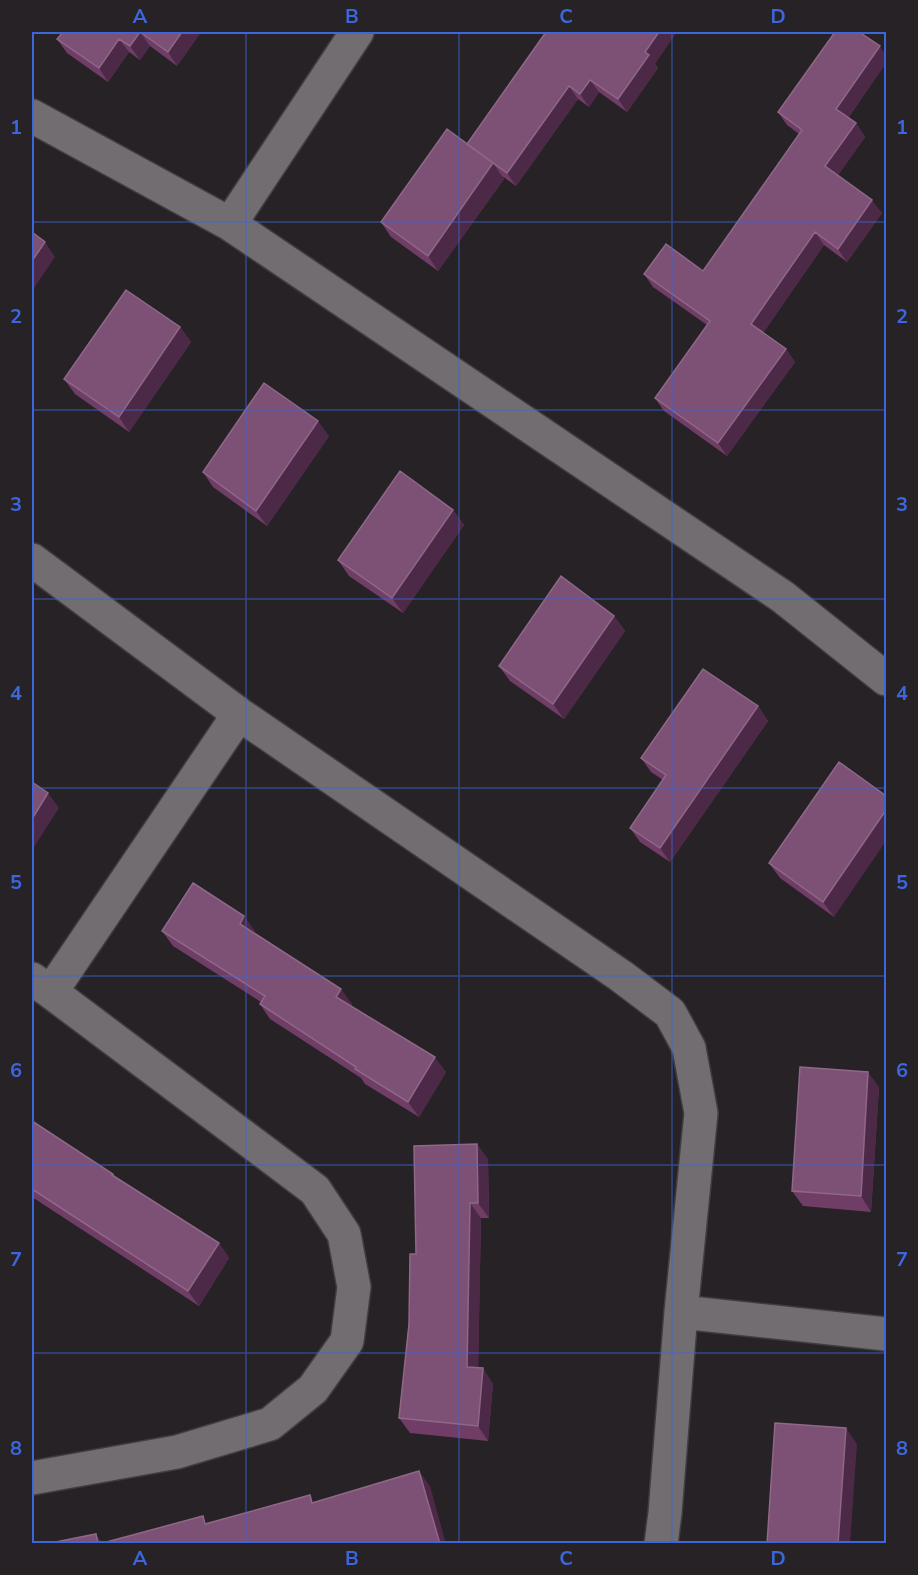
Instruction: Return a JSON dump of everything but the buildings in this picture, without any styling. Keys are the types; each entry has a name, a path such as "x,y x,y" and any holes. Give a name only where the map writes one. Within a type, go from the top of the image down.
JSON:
{"street":[{"path":"230,224 357,32"},
{"path":"32,116 230,224 783,597 886,679"},
{"path":"32,560 239,714 621,976 670,1013 689,1048 701,1113 661,1544"},
{"path":"32,1478 177,1452 270,1424 313,1389 346,1341 354,1287 344,1234 315,1190 41,986 239,714"},
{"path":"681,1312 886,1334"}]}
